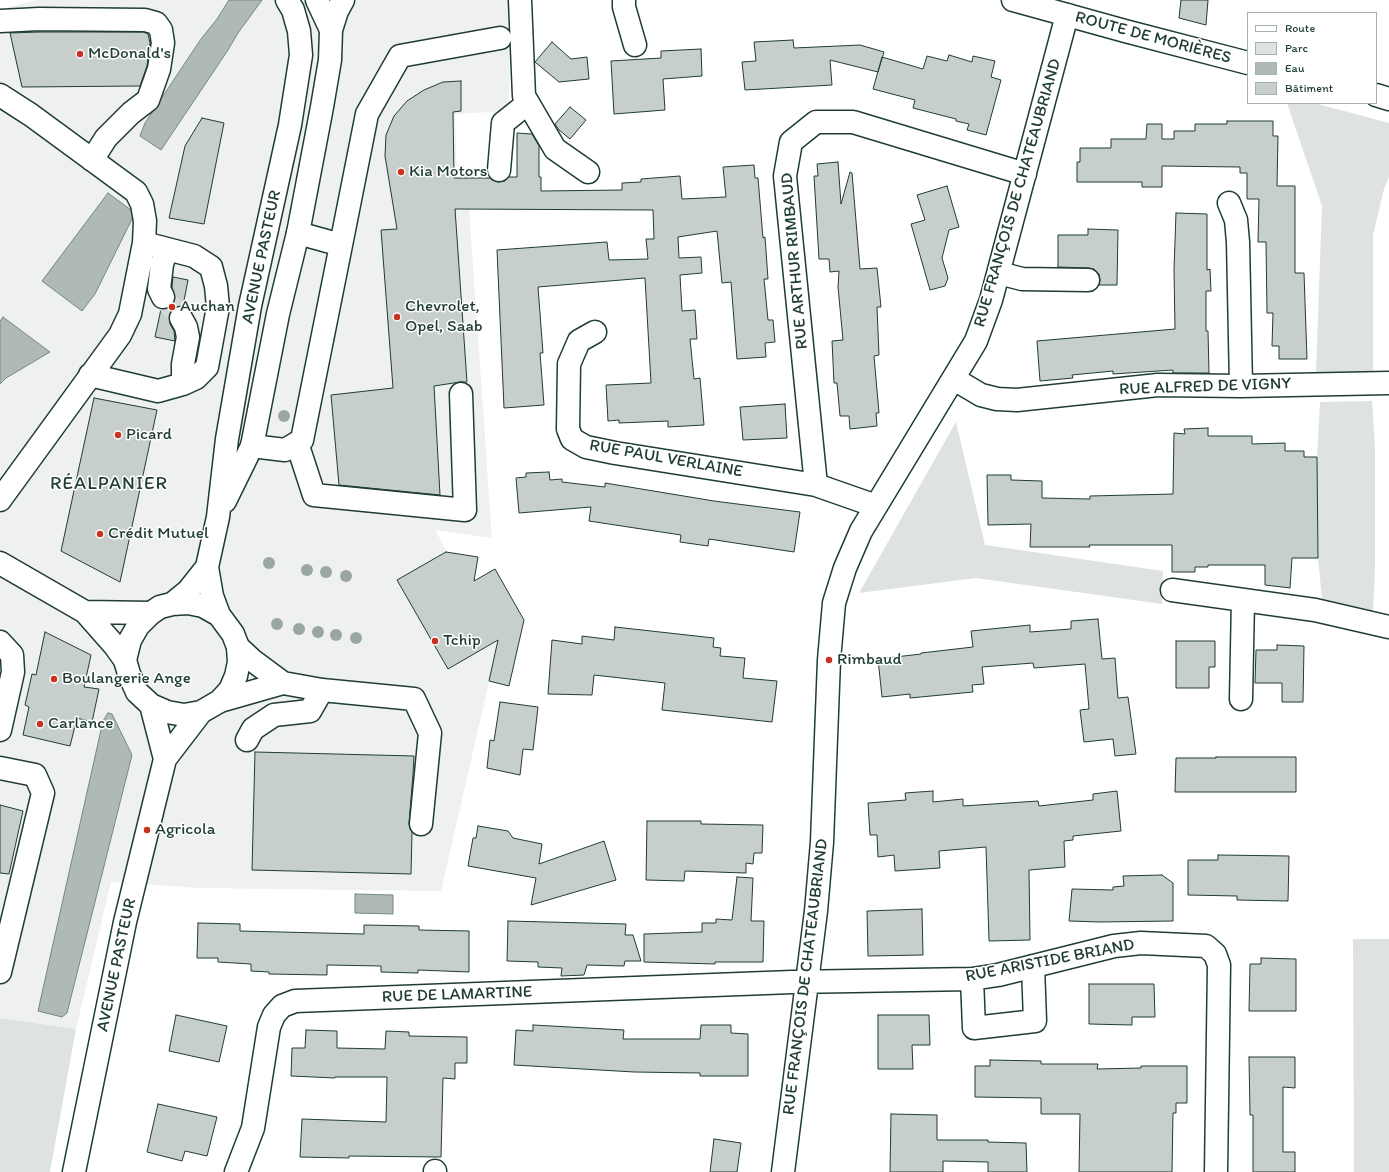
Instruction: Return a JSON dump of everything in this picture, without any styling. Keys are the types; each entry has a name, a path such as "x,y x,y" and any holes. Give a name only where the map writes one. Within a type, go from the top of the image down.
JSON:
{"street":[{"name":"AVENUE PASTEUR","path":"219,615 212,596 207,567 218,516 227,440 250,306 290,125 301,55 299,30 293,10 288,0"},
{"name":"AVENUE PASTEUR","path":"317,0 331,30"},
{"name":"AVENUE PASTEUR","path":"218,516 252,446 278,314 298,233 330,60 331,30 337,11 343,0"},
{"path":"520,0 524,96 555,149 588,172"},
{"path":"624,0 624,7 636,45"},
{"name":"ROUTE DE MORIÈRES","path":"1013,0 1247,63"},
{"name":"RUE FRANÇOIS DE CHATEAUBRIAND","path":"783,1172 816,911 822,842 829,660 834,603 845,568 861,532 976,341 992,300 1067,15"},
{"path":"0,21 39,19 145,20 156,23 161,30 163,43 159,69 148,100 106,138 92,160"},
{"path":"252,446 285,450 302,440 367,114 400,56 500,38"},
{"path":"0,95 31,115 136,192 142,204 145,221 144,243 130,314 120,335 0,500"},
{"path":"1377,96 1389,99"},
{"path":"499,170 503,123 528,103"},
{"name":"RUE ARTHUR RIMBAUD","path":"816,485 785,176 791,142 816,122 853,122 1025,174"},
{"path":"1229,203 1236,220 1238,242 1241,386"},
{"path":"298,233 341,245"},
{"path":"90,375 158,391 183,384 196,378 207,367 218,307 216,286 211,267 194,256 144,243"},
{"path":"163,297 159,289 162,264 168,249"},
{"path":"999,273 1022,279 1088,280"},
{"path":"181,318 186,326 188,337 183,364 183,384"},
{"name":"RUE PAUL VERLAINE","path":"595,332 579,341 569,364 568,429 572,440 586,447 615,453 816,485 876,506"},
{"name":"RUE ALFRED DE VIGNY","path":"954,379 981,395 997,399 1017,400 1158,385 1241,386 1389,383"},
{"path":"297,443 314,495 465,510 461,394"},
{"path":"0,563 85,612 115,646 125,660 129,674 138,692 151,705 167,712 184,714 201,712 220,701 283,683 322,690 414,699 430,733 421,824"},
{"name":"AVENUE PASTEUR","path":"172,604 188,591 207,567"},
{"path":"1172,590 1315,610 1389,626"},
{"path":"1241,699 1243,600"},
{"path":"125,660 130,640 138,626 151,613 160,607 172,604 188,603 203,606 219,615 233,634 238,647 239,662 236,676 230,690 220,701"},
{"path":"85,612 151,613"},
{"path":"0,642 12,655 13,672 0,730"},
{"path":"238,647 252,660 283,683"},
{"path":"247,740 253,729 274,715 310,711 322,690"},
{"name":"AVENUE PASTEUR","path":"151,705 166,759"},
{"name":"AVENUE PASTEUR","path":"74,1172 125,922 166,759 201,712"},
{"path":"0,768 35,775 42,792 0,972"},
{"name":"RUE ARISTIDE BRIAND","path":"807,982 972,979 998,975 1114,946 1141,943 1206,946 1215,954 1219,965 1216,1172"},
{"path":"972,979 974,1028 1035,1021 1033,966"},
{"name":"RUE DE LAMARTINE","path":"236,1172 254,1128 269,1027 274,1015 282,1006 295,1001 807,982"}],"shaded area":[{"path":"37,0 510,0 509,111 455,114 458,211 469,209 492,538 435,530 498,643 441,891 201,888 111,882 76,1029 0,1018 0,9"}],"green space":[{"path":"1287,104 1318,104 1389,123 1389,177 1384,189 1373,235 1373,373 1316,372 1322,206"},
{"path":"1372,401 1375,446 1375,571 1373,611 1322,599 1318,558 1317,484 1320,402"},
{"path":"956,422 985,545 1163,571 1162,604 976,578 859,593"},
{"path":"1353,939 1389,939 1389,1172 1354,1172"},
{"path":"0,1018 76,1029 50,1172 0,1172"}],"water":[{"path":"229,0 262,0 238,33 161,150 140,136 145,123"},
{"path":"108,193 135,213 95,294 82,311 42,281"},
{"path":"3,317 50,352 6,378 0,384 0,321"},
{"path":"108,713 112,714 132,755 67,1013 62,1017 38,1011 103,721"},
{"path":"355,894 393,895 393,914 355,913"}],"building":[{"path":"1181,0 1208,0 1206,25 1179,18"},
{"path":"143,32 148,34 150,43 147,66 140,86 22,87 10,33"},
{"path":"793,40 794,48 860,45 884,52 878,72 830,60 832,85 745,90 742,62 756,61 754,42"},
{"path":"552,42 571,59 587,57 589,79 559,82 535,62"},
{"path":"701,49 702,76 663,79 665,110 614,114 611,61 661,58 661,51"},
{"path":"949,55 972,62 973,56 995,61 991,77 1001,80 986,135 967,130 969,124 956,121 956,119 913,108 915,100 873,89 882,57 923,69 927,56 947,61"},
{"path":"461,81 461,111 453,112 454,178 490,178 498,182 505,181 509,177 517,177 517,133 532,134 539,146 539,177 541,177 541,191 622,190 622,183 641,182 641,179 680,176 682,199 726,197 723,167 754,165 755,178 758,178 763,238 765,237 768,279 764,279 768,320 773,320 775,342 765,343 766,357 737,359 731,282 722,283 717,231 678,237 679,258 701,257 702,273 680,275 682,311 695,310 697,339 690,339 694,379 700,378 704,425 668,427 668,421 619,423 619,420 608,421 606,385 651,383 645,278 538,287 543,353 540,353 544,405 504,408 497,250 607,242 609,260 648,259 646,239 654,239 653,210 455,209 467,382 434,386 440,495 339,485 331,395 393,388 381,230 397,229 385,156 386,135 394,116 407,101 424,90 443,82"},
{"path":"570,107 586,120 570,139 559,130 555,124"},
{"path":"202,118 224,123 204,224 169,218 185,146"},
{"path":"1227,121 1273,121 1273,136 1278,136 1277,186 1295,186 1295,273 1304,273 1307,359 1279,359 1279,346 1272,346 1273,313 1267,313 1266,242 1258,242 1259,199 1247,199 1247,173 1240,173 1240,167 1162,166 1162,187 1142,187 1142,182 1077,182 1077,162 1080,162 1080,148 1111,148 1111,139 1146,139 1147,124 1162,124 1162,139 1174,139 1174,131 1195,131 1195,124 1227,124"},
{"path":"838,162 841,204 850,172 852,173 860,269 877,268 881,307 877,307 879,355 874,356 879,413 876,413 877,426 850,429 849,416 840,416 837,383 834,383 832,341 843,340 838,287 839,271 830,272 829,259 819,259 814,176 818,176 817,164"},
{"path":"947,186 959,227 949,230 942,258 948,278 945,286 930,290 911,224 925,220 917,195"},
{"path":"1176,213 1207,214 1207,270 1210,269 1211,291 1206,291 1206,331 1208,331 1209,373 1173,373 1173,370 1113,374 1113,371 1072,375 1073,378 1040,381 1037,341 1175,329 1174,270"},
{"path":"1088,229 1118,230 1117,285 1099,285 1099,274 1094,269 1058,267 1058,235 1088,235"},
{"path":"173,277 188,280 183,306 175,307 170,312 170,324 174,331 175,341 155,337 161,309 169,308 174,304 175,298 172,287"},
{"path":"94,398 157,410 120,582 61,551"},
{"path":"785,404 787,438 743,440 740,407"},
{"path":"1208,428 1208,436 1252,436 1252,444 1285,443 1285,451 1304,451 1304,457 1317,457 1318,558 1292,558 1290,588 1265,585 1265,565 1208,565 1208,567 1195,567 1195,572 1172,572 1172,545 1030,547 1031,524 988,525 987,475 1011,475 1011,480 1042,481 1042,498 1090,499 1090,496 1173,494 1174,433 1185,434 1184,429"},
{"path":"549,472 550,480 562,479 562,482 605,487 605,483 714,501 800,512 794,552 709,539 708,546 680,542 681,535 589,521 591,507 519,513 516,478 526,477 526,473"},
{"path":"446,552 478,557 474,581 495,569 524,620 509,686 489,681 498,640 448,669 397,580"},
{"path":"1098,619 1102,659 1115,658 1118,698 1128,697 1136,754 1115,756 1113,739 1084,742 1080,710 1089,709 1085,664 1034,668 1033,663 982,667 984,684 972,685 973,692 910,698 910,694 882,697 878,659 973,647 971,631 1030,625 1030,632 1071,629 1071,621"},
{"path":"615,627 714,638 713,647 721,648 720,656 745,658 743,678 777,681 772,722 662,710 665,683 594,675 592,695 548,694 552,640 582,644 582,636 614,640"},
{"path":"45,632 91,655 84,687 99,689 92,722 77,718 70,746 23,735 29,707 25,705 32,674 36,675"},
{"path":"1176,641 1215,641 1215,667 1209,667 1209,688 1176,688"},
{"path":"1277,645 1304,646 1303,702 1282,702 1282,683 1255,683 1256,650 1277,650"},
{"path":"500,702 538,707 533,750 523,749 520,775 487,768 490,740 494,741"},
{"path":"255,752 414,756 409,823 412,832 411,874 252,870"},
{"path":"1296,757 1296,792 1175,792 1176,758"},
{"path":"933,791 933,802 963,799 963,806 1038,801 1039,806 1093,800 1093,794 1117,791 1121,831 1073,836 1073,840 1064,841 1065,867 1029,870 1030,940 989,941 986,847 939,851 940,868 895,871 894,855 878,857 877,835 870,835 868,803 906,800 905,793"},
{"path":"0,805 23,811 9,874 0,873"},
{"path":"647,821 701,821 701,824 763,825 762,853 754,853 753,864 746,863 746,873 685,871 684,881 646,880"},
{"path":"478,826 508,831 513,838 542,844 539,864 604,841 616,880 531,905 536,878 468,866 473,838 476,838"},
{"path":"1218,855 1289,856 1288,901 1237,900 1237,896 1188,895 1188,860 1218,860"},
{"path":"1162,875 1173,883 1173,921 1069,921 1072,889 1113,890 1113,887 1124,886 1123,876"},
{"path":"737,877 753,878 751,921 764,921 763,962 715,962 715,964 644,962 644,934 702,932 702,923 716,923 716,919 732,920"},
{"path":"922,909 923,955 868,956 867,911"},
{"path":"508,921 626,924 625,935 633,935 641,961 625,961 624,966 587,965 584,975 561,976 562,968 538,967 538,962 507,961"},
{"path":"198,923 240,924 240,931 364,934 364,925 419,926 419,930 469,931 469,972 418,970 418,973 381,972 381,966 327,965 327,975 269,974 269,972 251,971 251,964 218,962 218,958 197,958"},
{"path":"1261,958 1296,959 1296,1011 1249,1011 1250,964 1261,964"},
{"path":"1089,984 1154,984 1155,1017 1132,1017 1132,1025 1089,1024"},
{"path":"176,1015 227,1026 219,1062 169,1051"},
{"path":"878,1015 929,1015 930,1045 912,1045 913,1069 878,1069"},
{"path":"533,1025 624,1030 623,1039 700,1039 701,1025 731,1025 731,1033 748,1034 748,1076 700,1076 700,1073 634,1072 514,1065 516,1030 533,1031"},
{"path":"306,1030 337,1031 337,1048 385,1049 386,1031 409,1032 409,1036 467,1037 467,1063 455,1063 455,1079 443,1078 441,1157 300,1157 302,1119 386,1122 387,1077 335,1078 291,1076 292,1048 305,1048"},
{"path":"1249,1057 1295,1057 1295,1088 1283,1087 1283,1152 1295,1152 1295,1172 1253,1172 1253,1115 1250,1115"},
{"path":"990,1060 1041,1061 1041,1064 1098,1064 1097,1069 1141,1068 1141,1066 1187,1066 1187,1103 1176,1103 1176,1113 1173,1113 1172,1172 1079,1172 1080,1114 1041,1114 1041,1098 975,1097 975,1066 990,1066"},
{"path":"158,1104 217,1117 207,1156 185,1151 182,1161 147,1152"},
{"path":"891,1114 937,1115 937,1140 988,1140 988,1142 1026,1143 1027,1172 988,1172 988,1162 943,1161 943,1172 890,1172"},
{"path":"714,1139 741,1143 737,1172 710,1172"}],"tunnel":[{"path":"163,297 181,318"}],"place":[{"name":"McDonald's","path":"80,54"},
{"name":"Kia Motors","path":"401,172"},
{"name":"Auchan","path":"172,307"},
{"name":"Chevrolet, Opel, Saab","path":"397,317"},
{"name":"Picard","path":"118,435"},
{"name":"Crédit Mutuel","path":"100,534"},
{"name":"Tchip","path":"435,641"},
{"name":"Rimbaud","path":"829,660"},
{"name":"Boulangerie Ange","path":"54,679"},
{"name":"Carlance","path":"40,724"},
{"name":"Agricola","path":"147,830"}],"district":[{"name":"RÉALPANIER","path":"109,484"}]}
